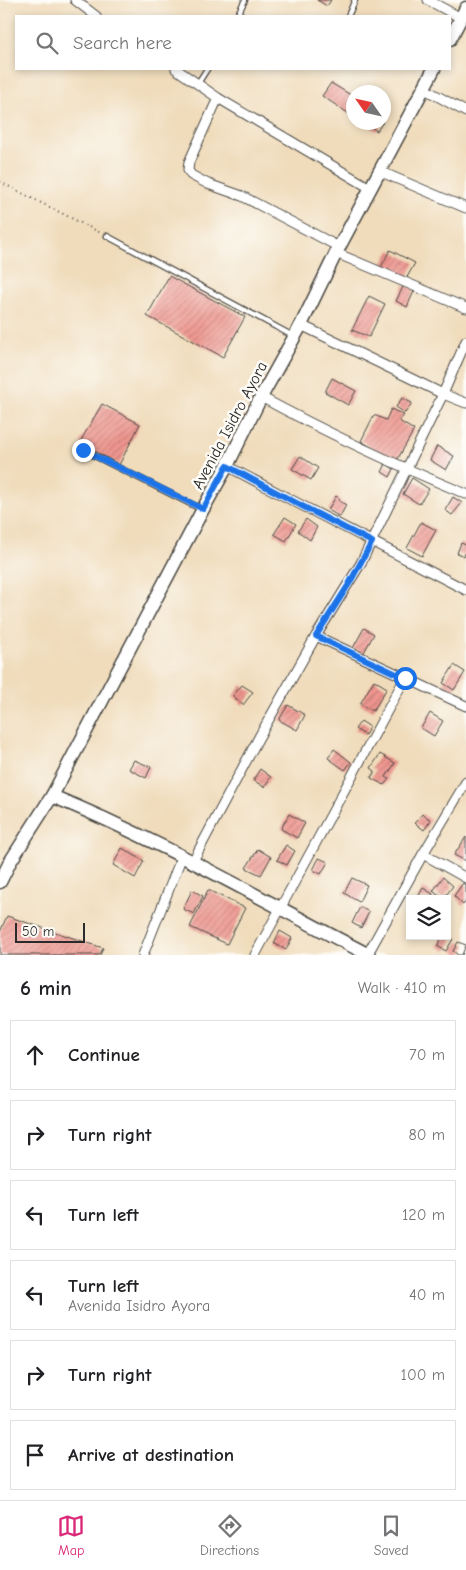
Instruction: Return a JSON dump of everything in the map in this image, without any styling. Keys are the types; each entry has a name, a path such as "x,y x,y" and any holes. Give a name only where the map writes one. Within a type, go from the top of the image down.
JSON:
{"street":[{"path":"75,0 95,15"},
{"path":"428,0 463,13 451,37"},
{"path":"178,70 218,98 370,188"},
{"name":"Avenida Isidro Ayora","path":"0,882 5,860 52,796 227,466 261,397 301,325 337,250 433,70"},
{"path":"423,88 466,112"},
{"path":"218,98 189,162 188,170 191,175 208,184 242,196 337,250 466,308"},
{"path":"380,171 466,208"},
{"path":"301,325 466,403"},
{"path":"143,955 188,859 316,636 353,578 372,542 444,394 466,341"},
{"path":"261,397 307,422 406,469 466,494"},
{"path":"227,466 466,589"},
{"path":"316,636 466,706"},
{"path":"255,955 405,678"},
{"path":"52,796 99,815 188,859 368,955 423,854 466,782"},
{"path":"423,854 466,878"}],"lane":[{"path":"238,15 245,0"},
{"path":"348,15 354,0"},
{"path":"198,83 206,70"},
{"path":"107,236 294,336"},
{"path":"83,450 203,509"}],"path":[{"path":"0,182 107,236"}],"building":[{"path":"317,0 331,0 327,6"},
{"path":"331,83 346,92 346,112 322,96"},
{"path":"390,250 415,263 406,279 381,267"},
{"path":"169,276 245,317 223,357 147,316"},
{"path":"404,285 415,289 407,307 396,301"},
{"path":"369,296 385,304 369,337 352,330"},
{"path":"332,378 356,391 348,405 325,392"},
{"path":"402,398 412,403 405,413 396,407"},
{"path":"102,404 140,424 119,465 80,442"},
{"path":"391,409 404,415 399,421 414,430 396,462 361,441 374,415 386,420"},
{"path":"437,446 454,456 446,470 430,460"},
{"path":"300,456 318,468 311,480 292,469"},
{"path":"386,464 394,469 390,477 382,472"},
{"path":"412,478 429,489 419,504 403,494"},
{"path":"336,496 340,499 339,501 346,505 340,517 328,510"},
{"path":"453,497 462,503 452,515 445,510"},
{"path":"285,517 296,524 286,541 274,534"},
{"path":"306,519 317,527 310,540 298,531"},
{"path":"421,522 436,530 422,556 407,548"},
{"path":"461,543 466,545 464,556 457,553"},
{"path":"364,628 374,634 363,654 353,648"},
{"path":"454,665 465,672 454,690 443,683"},
{"path":"374,680 387,688 373,711 360,704"},
{"path":"242,685 253,692 243,705 233,696"},
{"path":"288,705 305,715 297,730 279,720"},
{"path":"430,713 443,721 434,736 421,728"},
{"path":"361,721 370,727 365,735 355,729"},
{"path":"334,749 351,762 345,770 328,758"},
{"path":"380,754 395,763 386,777 389,779 384,785 371,778 375,771 371,768"},
{"path":"134,760 151,767 146,778 129,769"},
{"path":"260,769 271,777 264,787 253,780"},
{"path":"289,814 305,823 297,838 281,829"},
{"path":"422,814 431,820 424,830 415,823"},
{"path":"466,837 466,861 454,855"},
{"path":"286,845 295,851 287,865 277,860"},
{"path":"122,848 144,861 135,878 113,865"},
{"path":"258,849 271,857 261,875 246,868"},
{"path":"319,858 328,862 321,874 313,870"},
{"path":"443,877 453,886 446,895 438,895 433,891"},
{"path":"352,878 367,885 359,902 344,893"},
{"path":"463,883 466,885 466,901 463,905 454,896"},
{"path":"423,888 433,894 433,895 419,895"},
{"path":"192,890 203,896 194,914 183,909"},
{"path":"208,890 245,908 227,944 190,927"},
{"path":"360,907 369,912 361,928 352,923"},
{"path":"7,916 103,948 100,955 0,955 0,932"},
{"path":"280,931 292,938 286,950 274,943"},
{"path":"453,939 446,951 437,946 441,940"},
{"path":"458,942 466,945 462,955 458,955 453,951"}],"route":[{"path":"83,450 203,509 227,466 372,542 349,584 316,636 405,678"}]}
